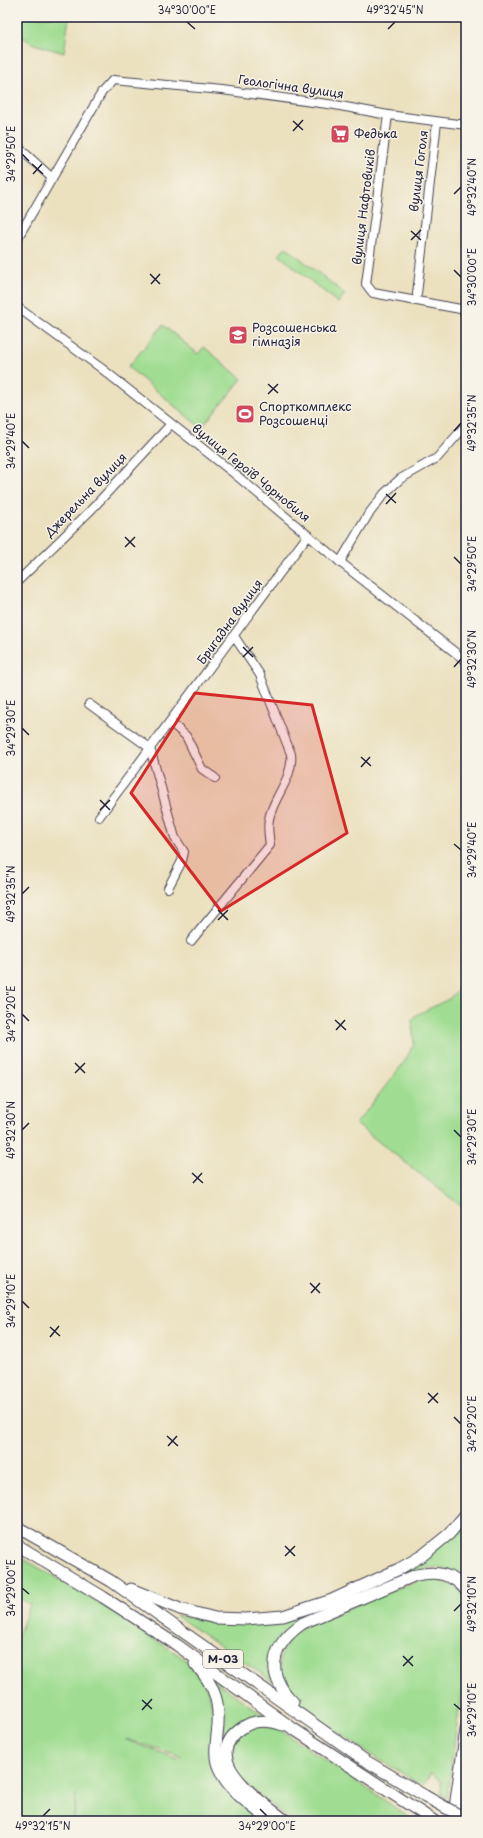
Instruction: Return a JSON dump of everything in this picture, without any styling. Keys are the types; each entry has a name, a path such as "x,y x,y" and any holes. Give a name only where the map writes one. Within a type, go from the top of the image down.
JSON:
{"highway":[{"path":"111,1581 180,1609 215,1618 246,1619 283,1616 332,1600 399,1569 423,1555 449,1534 466,1514"},
{"name":"М-03","path":"17,1527 111,1581 315,1723 366,1761 466,1818"},
{"name":"М-03","path":"17,1545 103,1596 177,1645 292,1728 434,1821"},
{"path":"315,1723 282,1690 276,1680 276,1653 281,1642 292,1630 302,1623 416,1575 432,1572 446,1575 454,1579 466,1590"},
{"path":"177,1645 207,1678 215,1693 219,1720 216,1752 218,1767 229,1786 270,1821"},
{"path":"286,1821 240,1783 227,1764 227,1749 232,1738 239,1729 253,1722 273,1721 292,1728"},
{"path":"453,1821 466,1730"}],"street":[{"name":"Геологічна вулиця","path":"52,178 102,92 113,80 222,90 466,125"},
{"name":"вулиця Нафтовиків","path":"388,115 366,284 368,289 379,294 466,310"},
{"name":"вулиця Гоголя","path":"417,294 437,122"},
{"path":"17,146 52,178 17,239"},
{"name":"вулиця Героїв Чорнобиля","path":"17,307 101,368 340,562 466,661"},
{"name":"Джерельна вулиця","path":"17,582 90,511 171,424"},
{"path":"340,562 368,515 384,494 400,479 436,458 466,425"},
{"name":"Бригадна вулиця","path":"99,817 308,535"},
{"path":"191,941 270,845 268,831 269,819 292,764 292,754 260,675 234,636"},
{"path":"89,704 150,748 175,838 184,852 182,861 168,888"},
{"path":"170,722 186,736 202,769 215,778"}],"highlighted area":[{"path":"195,693 312,705 347,833 221,911 131,793"}],"green space":[{"path":"17,17 69,17 64,53 34,44 17,34"},
{"path":"286,247 345,294 338,303 279,255"},
{"path":"163,325 198,354 204,347 242,379 201,428 128,367"},
{"path":"466,981 466,1210 356,1124 405,1061 414,1043 412,1021 416,1015 449,999"},
{"path":"466,1521 466,1584 451,1573 438,1568 407,1573 406,1570"},
{"path":"17,1555 112,1611 189,1662 208,1691 215,1718 212,1760 263,1821 74,1821 76,1794 73,1821 17,1821 17,1638 30,1605 17,1597","holes":["126,1739 181,1756 178,1759"]},
{"path":"431,1577 453,1583 461,1591 466,1604 466,1656 447,1798 442,1796 441,1781 431,1773 423,1786 368,1752 323,1721 289,1692 281,1679 279,1672 282,1652 289,1640 301,1628 392,1590"},
{"path":"175,1615 225,1624 305,1616 288,1629 276,1643 270,1660 272,1681"},
{"path":"212,1679 263,1715 239,1724 230,1732 222,1744 223,1726"},
{"path":"256,1725 278,1728 415,1821 291,1821 244,1782 233,1766 231,1756 237,1738 246,1729"}],"place":[{"name":"Федька","path":"340,134"},
{"name":"Розсошенська гімназія","path":"238,335"},
{"name":"Спорткомплекс Розсошенці","path":"245,414"}]}
